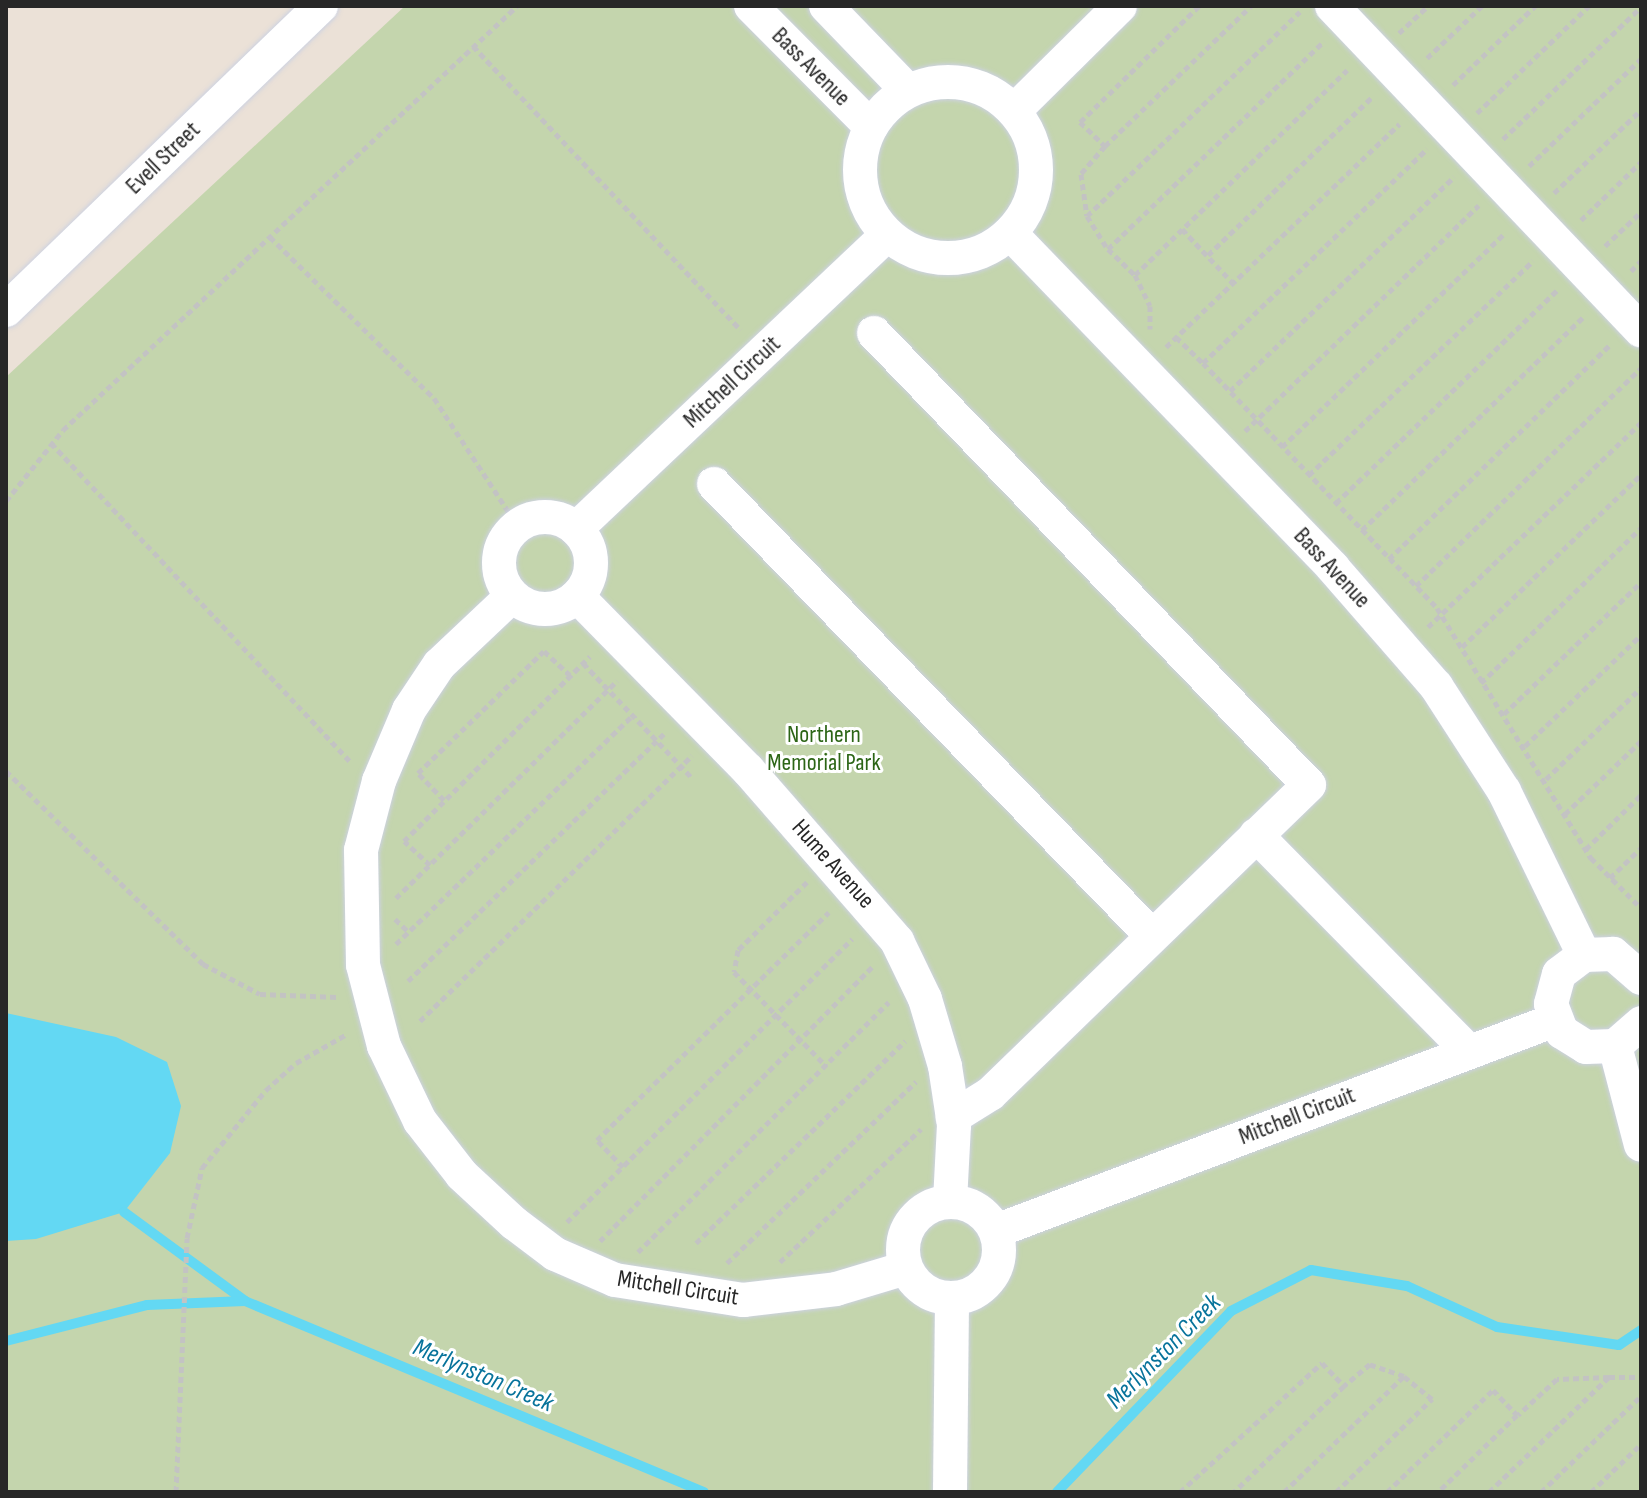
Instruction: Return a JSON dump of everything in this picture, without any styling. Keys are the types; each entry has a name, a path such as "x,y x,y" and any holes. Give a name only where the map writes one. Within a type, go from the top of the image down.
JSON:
{"street":[{"name":"Evell Street","path":"6,310 321,6"},
{"name":"Bass Avenue","path":"751,6 871,127"},
{"path":"826,6 908,91"},
{"path":"1014,111 1120,6"},
{"path":"1339,13 1637,326"},
{"path":"964,83 1014,111 1029,134 1035,187 1010,233 962,258 935,258 887,235 860,184 860,155 871,127 908,91 964,83"},
{"name":"Bass Avenue","path":"1010,233 1405,649 1504,791 1584,955"},
{"name":"Mitchell Circuit","path":"576,529 887,235"},
{"path":"874,333 1309,785 990,1094 952,1109"},
{"path":"714,484 1152,936"},
{"path":"547,516 576,529 590,569 577,596 537,609 512,596 498,568 500,552 517,525 547,516"},
{"name":"Mitchell Circuit","path":"512,596 439,665 409,710 379,781 361,850 358,923 374,1008 420,1121 462,1175 543,1245 612,1278 743,1300 836,1289 906,1268"},
{"name":"Hume Avenue","path":"577,596 830,859 897,941 916,976 942,1056 952,1109 950,1201"},
{"path":"1256,835 1468,1051"},
{"path":"1641,978 1613,954 1584,955 1555,981 1555,1020 1573,1042 1615,1046 1641,1023"},
{"name":"Mitchell Circuit","path":"996,1231 1555,1020"},
{"path":"1615,1046 1641,1145"},
{"path":"950,1201 978,1209 996,1231 1000,1247 992,1276 967,1296 952,1298 925,1290 906,1268 904,1238 910,1224 921,1212 950,1201"},
{"path":"950,1492 952,1298"}],"path":[{"path":"6,501 51,443 517,6"},
{"path":"1105,146 1080,122 1199,6"},
{"path":"1141,371 1150,306 1135,275 1108,249 1087,216 1081,174 1105,146 1251,6"},
{"path":"1087,216 1306,6"},
{"path":"1221,453 1464,146 1482,6"},
{"path":"1282,447 1464,146 1535,6"},
{"path":"1230,392 1464,146 1589,6"},
{"path":"1176,337 1203,363 1464,146 1641,7"},
{"path":"1108,249 1339,13"},
{"path":"473,46 762,353"},
{"path":"1135,275 1371,47"},
{"path":"1208,255 1464,146 1641,59"},
{"path":"1141,371 1232,282 1464,146 1641,110"},
{"path":"1309,475 1641,162"},
{"path":"1336,503 1641,212"},
{"path":"1182,229 1232,282"},
{"path":"270,237 434,398 517,525"},
{"path":"1362,530 1606,295"},
{"path":"1389,559 1637,326"},
{"path":"1416,586 1641,368"},
{"path":"1405,649 1641,423"},
{"path":"51,443 354,766 379,781 418,773 544,651 570,675"},
{"path":"1462,647 1641,475"},
{"path":"1481,683 1641,528"},
{"path":"1474,744 1641,582"},
{"path":"1525,746 1641,635"},
{"path":"430,865 404,841 590,656"},
{"path":"583,663 692,778"},
{"path":"409,932 384,909 620,677"},
{"path":"1546,779 1641,688"},
{"path":"408,981 689,710"},
{"path":"390,950 633,715"},
{"path":"420,1021 714,735"},
{"path":"1565,814 1641,741"},
{"path":"6,771 180,945 223,978 288,998 374,1008"},
{"path":"418,773 444,800"},
{"path":"1586,849 1641,795"},
{"path":"1610,878 1641,848"},
{"path":"826,1066 734,972 738,950 830,859"},
{"path":"623,1167 597,1140 855,886"},
{"path":"1641,901 1641,908"},
{"path":"543,1245 877,914"},
{"path":"600,1241 897,941"},
{"path":"612,1278 916,976"},
{"path":"176,1492 187,1238 202,1168 216,1144 296,1063 374,1008"},
{"path":"696,1243 930,1017"},
{"path":"727,1263 942,1056"},
{"path":"767,1274 952,1109"},
{"path":"1180,1492 1315,1363 1344,1386"},
{"path":"1234,1492 1370,1364 1404,1376 1432,1399 1336,1492"},
{"path":"1284,1492 1404,1376"},
{"path":"1489,1492 1609,1377"},
{"path":"1438,1492 1557,1379 1641,1377"},
{"path":"1387,1492 1493,1390 1517,1415"},
{"path":"1541,1492 1641,1396"},
{"path":"1591,1492 1641,1444"}],"green space":[{"name":"Northern Memorial Park","path":"405,6 1641,6 1641,1492 6,1492 6,377"}],"water":[{"path":"6,1013 116,1037 167,1062 181,1106 170,1153 124,1212 36,1239 6,1241"}],"waterway":[{"name":"Merlynston Creek","path":"124,1212 245,1301 704,1492"},
{"name":"Merlynston Creek","path":"1057,1492 1231,1311 1311,1270 1407,1286 1497,1327 1619,1345 1641,1330"},
{"name":"Merlynston Creek","path":"6,1341 147,1305 245,1301"}]}
